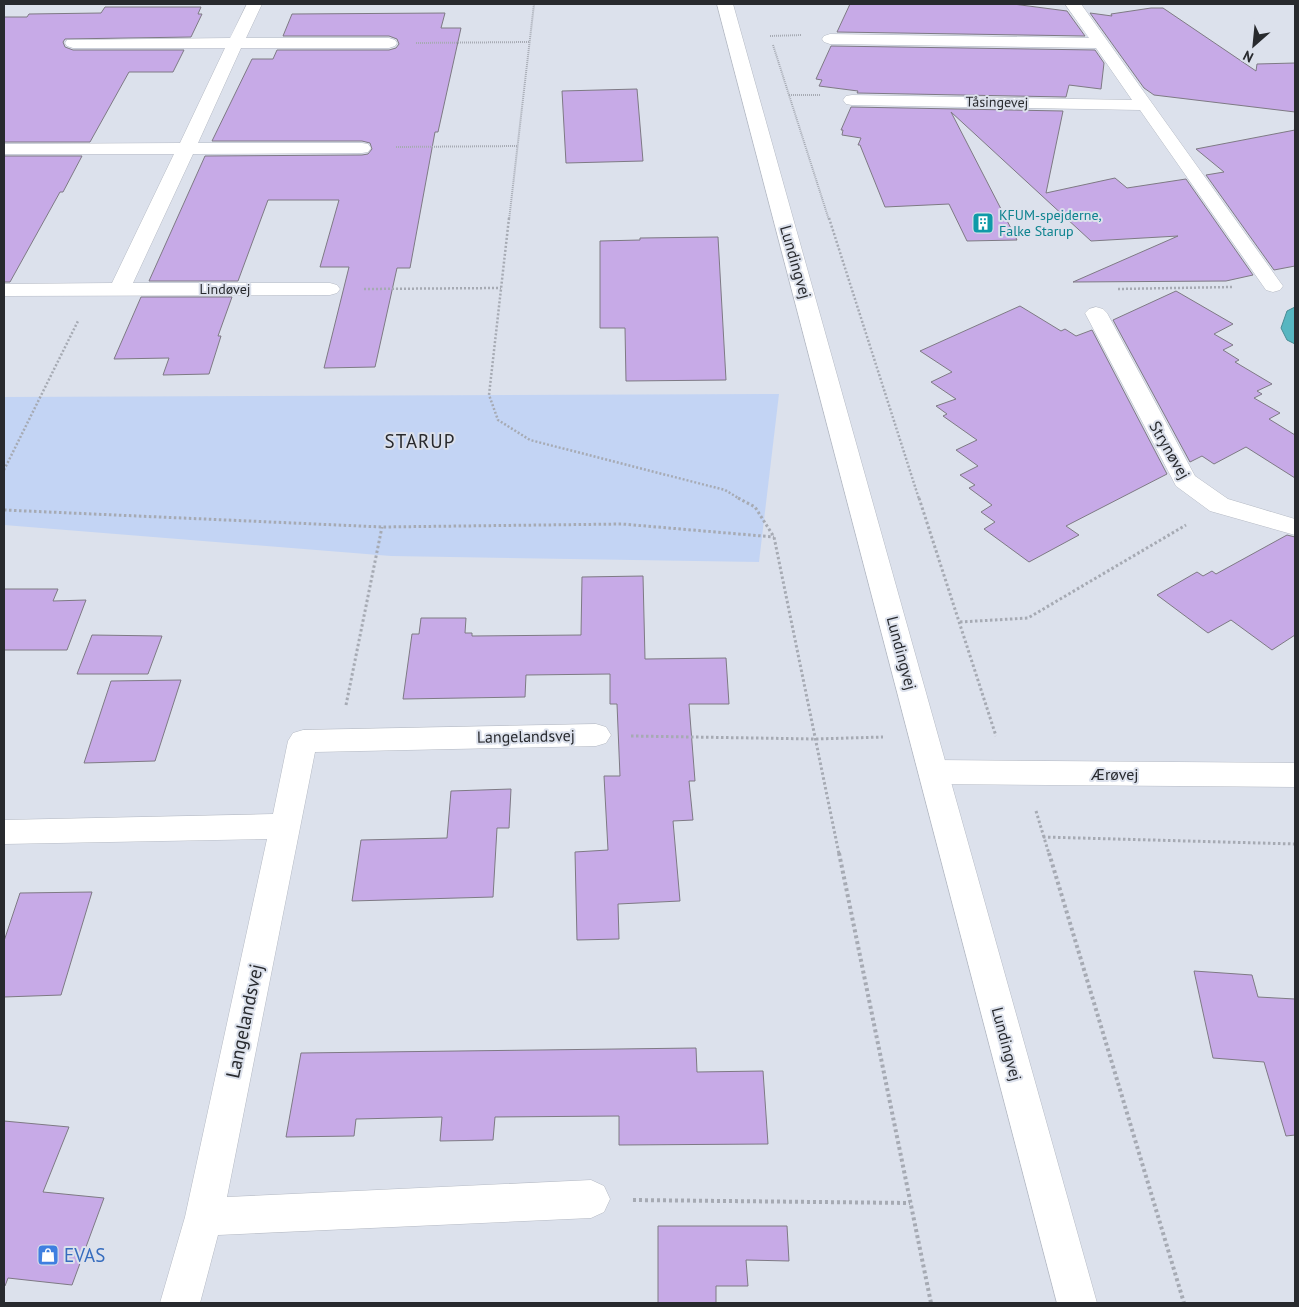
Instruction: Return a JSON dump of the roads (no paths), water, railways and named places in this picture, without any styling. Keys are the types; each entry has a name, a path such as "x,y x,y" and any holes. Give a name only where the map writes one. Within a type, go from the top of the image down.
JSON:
{"street":[{"path":"120,289 254,4"},
{"name":"Lundingvej","path":"724,4 827,376 1077,1303"},
{"path":"1073,4 1273,286"},
{"path":"830,39 1100,43"},
{"path":"73,43 389,44"},
{"name":"Tåsingevej","path":"852,100 1143,105"},
{"path":"4,149 362,148"},
{"name":"Lindøvej","path":"4,290 330,289"},
{"name":"Strynøvej","path":"1096,313 1185,481 1219,506 1295,527"},
{"name":"Langelandsvej","path":"180,1303 204,1217 303,741 596,735"},
{"name":"Ærøvej","path":"934,772 1295,775"},
{"path":"4,832 284,826"},
{"path":"204,1217 591,1199"}],"place":[{"name":"KFUM-spejderne, Falke Starup","path":"983,223"},
{"name":"EVAS","path":"48,1255"}],"district":[{"name":"STARUP","path":"420,441"}]}
